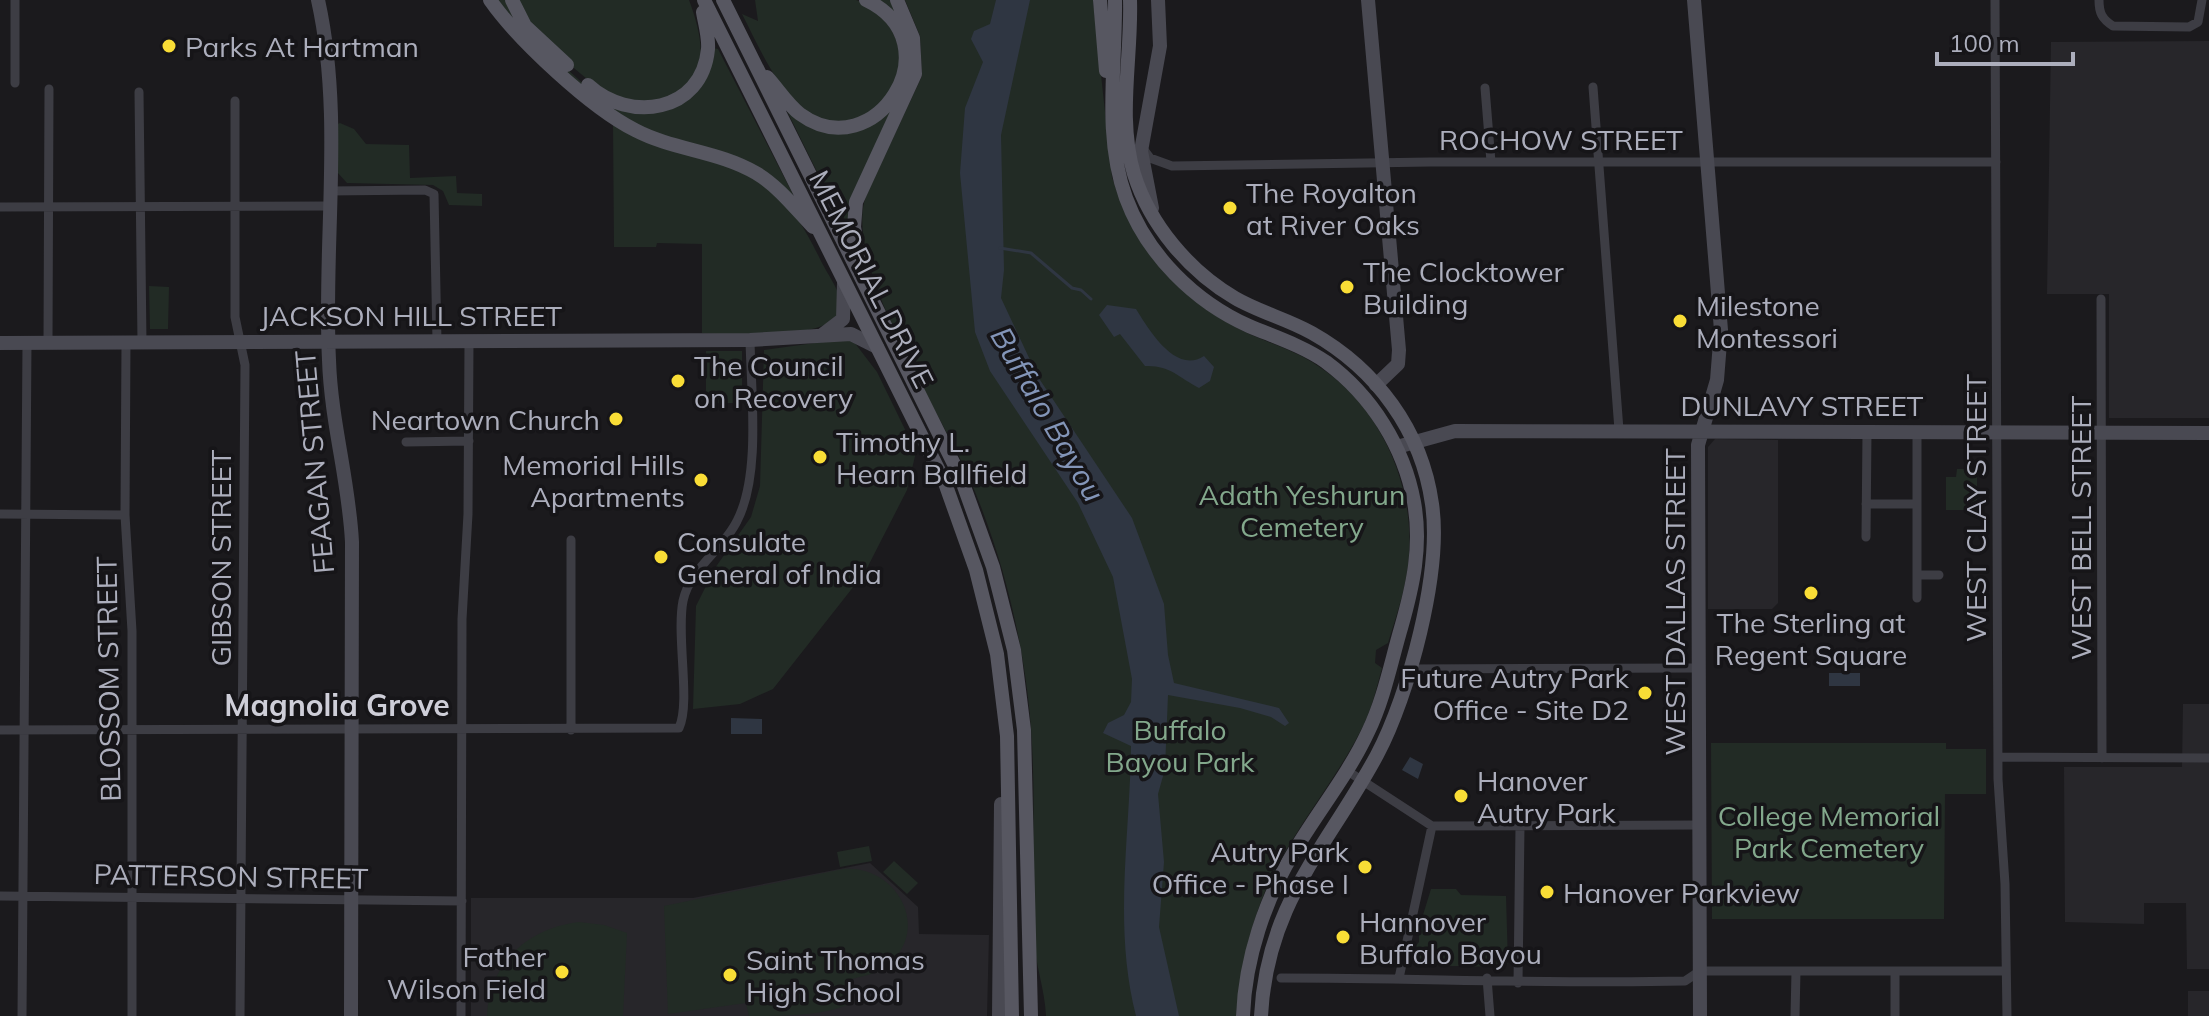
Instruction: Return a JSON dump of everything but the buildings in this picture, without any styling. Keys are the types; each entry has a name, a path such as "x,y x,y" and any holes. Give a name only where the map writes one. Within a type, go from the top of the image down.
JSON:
{"main road":[{"path":"490,0 517,33 605,111 650,137 733,162 758,174 824,239"},
{"path":"512,0 525,26 597,93 619,106 633,109 667,104 696,81 708,48 702,0"},
{"name":"MEMORIAL DRIVE","path":"702,0 945,483 962,527 991,629 1006,717 1012,1016"},
{"name":"MEMORIAL DRIVE","path":"723,0 865,279 961,478 1004,604 1024,730 1031,1016"},
{"path":"752,60 794,109 812,121 838,126 865,121 895,96 906,66 906,51 894,21 866,0"},
{"path":"865,279 854,227 856,202 911,87 916,63 913,38 897,0"},
{"path":"1100,0 1114,147 1127,201 1166,265 1213,305 1302,348 1346,379 1376,413 1397,447 1415,505 1417,533 1412,623 1403,655 1408,669"},
{"path":"1114,147 1115,0"},
{"path":"1130,0 1126,121 1129,153 1142,194 1155,218 1182,255 1206,277 1234,298 1335,347 1391,401 1414,440 1428,478 1436,535 1430,590 1394,716 1361,780 1299,879 1271,950 1261,1016"},
{"path":"1269,334 1277,317"},
{"path":"1243,1016 1252,953 1271,897 1294,850 1346,770 1378,709 1413,586"},
{"path":"1001,804 1006,717"},
{"path":"1030,957 1039,1016"}],"street":[{"path":"15,0 15,83"},
{"name":"FEAGAN STREET","path":"318,0 327,50 328,341 332,403 345,463 351,525 351,1016"},
{"path":"1155,218 1142,167 1141,139 1160,46 1158,0"},
{"path":"1368,0 1399,350 1398,364 1376,385"},
{"name":"WEST DALLAS STREET","path":"1694,0 1721,359 1701,431 1700,1016"},
{"name":"WEST CLAY STREET","path":"1995,0 1998,757 2007,1016"},
{"path":"2099,0 2099,11 2104,21 2113,26 2189,27 2198,22 2202,2"},
{"path":"1593,87 1619,430"},
{"path":"1485,88 1491,162"},
{"path":"48,343 49,89"},
{"path":"139,92 142,342"},
{"name":"GIBSON STREET","path":"235,101 235,317 245,365 240,1016"},
{"name":"ROCHOW STREET","path":"1141,139 1147,155 1172,166 1705,160 1996,162"},
{"path":"0,207 235,207 425,190 434,194 437,341"},
{"path":"821,336 843,319 844,283"},
{"name":"WEST BELL STREET","path":"2101,299 2102,758"},
{"name":"JACKSON HILL STREET","path":"0,343 750,340 859,335 877,347"},
{"path":"0,730 679,728 680,617 684,596 699,568 737,522 748,486 750,340"},
{"name":"BLOSSOM STREET","path":"126,342 125,515 132,592 132,1016"},
{"path":"461,1016 462,619 469,441 469,342"},
{"path":"22,1016 27,343"},
{"name":"DUNLAVY STREET","path":"1397,447 1455,431 2209,433"},
{"path":"1866,537 1867,432"},
{"path":"1917,432 1917,598"},
{"path":"406,442 469,441"},
{"path":"1866,504 1917,504"},
{"path":"0,514 125,515"},
{"path":"571,540 571,730"},
{"path":"1917,575 1939,575"},
{"path":"1408,669 1699,668"},
{"path":"1998,757 2209,758"},
{"path":"1346,770 1432,826 1699,825"},
{"path":"999,1016 1001,804"},
{"path":"1399,978 1432,826"},
{"path":"1518,983 1520,826"},
{"name":"PATTERSON STREET","path":"0,896 462,901"},
{"path":"1271,950 1274,967 1281,978"},
{"path":"1264,990 1281,978 1487,978 1518,983 1685,981 1700,971 2006,971"},
{"path":"1795,1016 1796,971"},
{"path":"1895,971 1895,1016"},
{"path":"1487,978 1490,1016"}],"shaded area":[{"path":"2209,41 2209,418 2109,418 2109,294 2047,294 2051,42"},
{"path":"1715,439 1778,440 1778,603 1772,609 1708,609 1708,447"},
{"path":"2183,704 2209,704 2209,969 2187,969 2186,903 2144,903 2144,924 2065,922 2064,767 2182,767"},
{"name":"Saint Thomas High School","path":"870,863 918,907 919,934 989,935 987,1016 471,1016 471,898 693,898"},
{"path":"2188,991 2209,991 2209,1016 2188,1016"}],"green space":[{"path":"495,0 507,0 522,28 600,99 669,109 714,48 718,49 799,206 784,190 669,142 613,111 559,67"},
{"path":"515,0 689,0 700,43 698,71 680,91 664,98 638,104 619,99 602,90 567,62 535,29"},
{"path":"755,0 856,0 867,5 886,22 898,45 901,70 890,95 870,113 843,121 816,118 805,111 776,78 742,14 758,21"},
{"path":"875,0 892,0 912,60 848,224 829,196 787,111 809,124 882,117 891,109 909,60"},
{"name":"Buffalo Bayou Park","path":"905,0 1093,0 1112,177 1132,226 1161,267 1197,302 1241,330 1309,360 1340,383 1375,424 1399,474 1409,528 1408,566 1388,643 1376,650 1375,663 1382,668 1373,701 1350,750 1276,868 1260,903 1249,940 1236,1016 1046,1016 1034,938 1031,731 1015,619 995,546 968,475 880,296 868,259 862,225 866,196 922,76 920,36"},
{"path":"340,123 354,129 366,144 409,145 410,178 456,176 457,193 482,194 482,206 449,205 443,191 433,185 347,183 337,172 335,125"},
{"path":"613,123 708,155 745,171 771,188 796,216 835,287 841,304 837,316 824,325 782,334 702,333 702,244 657,243 656,247 614,247"},
{"path":"149,286 169,287 168,329 150,329"},
{"path":"851,338 877,372 916,452 907,490 865,572 773,689 740,704 693,709 696,606 715,568 751,517 760,486 764,350"},
{"path":"706,351 742,351 742,403 706,403"},
{"path":"1957,469 1977,469 1977,510 1946,510 1946,477 1956,477"},
{"name":"College Memorial Park Cemetery","path":"1711,743 1946,743 1946,749 1986,749 1986,794 1945,794 1944,919 1712,919"},
{"path":"869,846 872,861 840,867 837,852"},
{"path":"894,861 918,883 907,894 883,872"},
{"path":"843,869 861,870 890,885 900,898 908,929 893,961 872,974 848,980 852,1003 829,1011 789,1015 749,1016 746,1003 668,1014 664,906"},
{"path":"1431,889 1456,889 1461,895 1506,896 1508,964 1479,967 1417,965 1414,948 1419,942 1419,928"},
{"name":"Father Wilson Field","path":"579,922 604,925 627,933 623,1016 487,1016 495,980 515,951 543,932"}],"water":[{"name":"Buffalo Bayou","path":"996,0 1030,0 1001,135 1004,270 1001,298 1038,377 1132,518 1164,604 1168,655 1174,683 1279,708 1289,723 1285,726 1271,717 1240,708 1168,695 1165,769 1158,794 1164,862 1159,927 1179,1016 1136,1016 1129,982 1124,881 1131,746 1103,733 1108,723 1124,715 1131,702 1132,679 1113,577 1078,503 990,371 975,332 960,173 965,108 983,62 971,39 974,31 990,24"},
{"path":"1107,305 1136,309 1155,337 1173,354 1193,360 1204,356 1214,367 1210,381 1199,388 1168,370 1145,366 1120,334 1114,337 1099,315"},
{"path":"1829,673 1860,673 1860,686 1829,686"},
{"path":"731,718 762,719 762,734 731,734"},
{"path":"1410,757 1423,764 1418,779 1402,770"}],"waterway":[{"path":"1000,248 1031,253 1072,288 1081,290 1091,299"}],"place":[{"name":"Parks At Hartman","path":"169,46"},
{"name":"The Royalton at River Oaks","path":"1230,208"},
{"name":"The Clocktower Building","path":"1347,287"},
{"name":"Milestone Montessori","path":"1680,321"},
{"name":"The Council on Recovery","path":"678,381"},
{"name":"Neartown Church","path":"616,419"},
{"name":"Timothy L. Hearn Ballfield","path":"820,457"},
{"name":"Memorial Hills Apartments","path":"701,480"},
{"name":"Consulate General of India","path":"661,557"},
{"name":"The Sterling at Regent Square","path":"1811,593"},
{"name":"Future Autry Park Office - Site D2","path":"1645,693"},
{"name":"Hanover Autry Park","path":"1461,796"},
{"name":"Autry Park Office - Phase I","path":"1365,867"},
{"name":"Hanover Parkview","path":"1547,892"},
{"name":"Hannover Buffalo Bayou","path":"1343,937"},
{"name":"Father Wilson Field","path":"562,972"},
{"name":"Saint Thomas High School","path":"730,975"}],"district":[{"name":"Magnolia Grove","path":"337,705"}],"park label":[{"name":"Adath Yeshurun Cemetery","path":"1302,510"}]}
